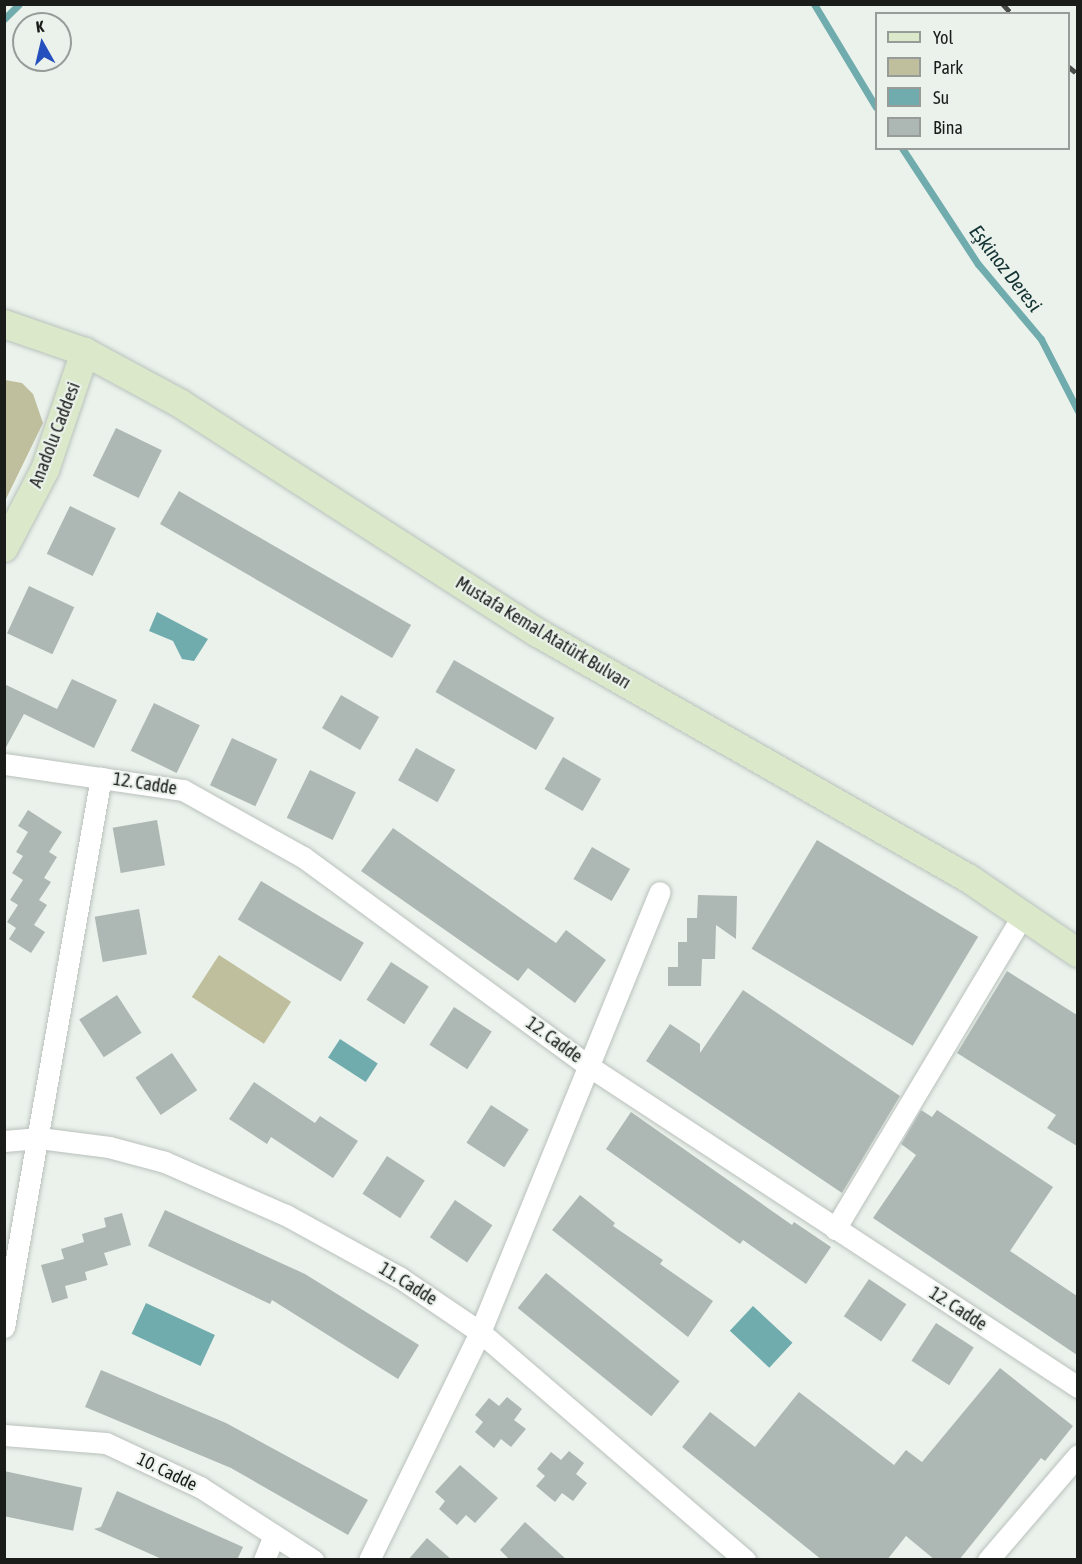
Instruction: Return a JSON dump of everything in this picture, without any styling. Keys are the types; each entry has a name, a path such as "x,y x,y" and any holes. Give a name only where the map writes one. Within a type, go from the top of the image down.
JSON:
{"street":[{"name":"Mustafa Kemal Atatürk Bulvarı","path":"4,324 85,352 182,404 538,633 968,878 1077,953"},
{"name":"Anadolu Caddesi","path":"4,548 45,470 85,352"},
{"name":"12. Cadde","path":"4,764 183,790 303,857 590,1067 1077,1387"},
{"path":"4,1327 13,1239 39,1138 101,777"},
{"path":"369,1560 480,1332 660,892"},
{"path":"835,1229 1023,915"},
{"name":"11. Cadde","path":"4,1141 39,1138 109,1147 165,1162 226,1187 399,1277 480,1332 745,1560"},
{"name":"10. Cadde","path":"4,1435 106,1443 200,1487 313,1560"},
{"path":"988,1560 1077,1455"},
{"path":"264,1560 274,1535"}],"green space":[{"path":"5,380 22,383 33,394 43,423 5,501"},
{"path":"219,955 291,1002 264,1044 192,997"}],"water":[{"path":"157,612 208,639 194,661 182,659 173,641 149,631"},
{"path":"340,1039 378,1064 366,1082 328,1057"},
{"path":"146,1303 215,1335 201,1366 132,1334"},
{"path":"753,1306 792,1343 769,1368 730,1331"}],"building":[{"path":"116,428 162,450 139,498 93,476"},
{"path":"179,491 411,625 392,658 160,524"},
{"path":"70,506 116,528 93,576 47,554"},
{"path":"29,586 74,607 52,654 7,633"},
{"path":"454,660 554,718 536,750 436,692"},
{"path":"72,679 117,700 94,748 24,714 4,751 4,684 57,709"},
{"path":"341,695 379,717 360,750 322,728"},
{"path":"154,703 200,725 177,773 131,751"},
{"path":"232,738 277,759 255,806 210,785"},
{"path":"416,748 455,770 437,802 398,780"},
{"path":"563,757 601,779 583,811 544,789"},
{"path":"310,770 356,792 333,840 287,818"},
{"path":"28,810 62,832 49,852 57,857 44,878 51,882 39,900 47,905 34,925 45,932 31,953 9,939 16,928 7,922 18,905 10,900 23,880 12,873 23,856 16,852 28,832 18,826"},
{"path":"157,820 165,865 121,873 113,828"},
{"path":"393,828 556,943 566,930 606,960 575,1003 528,968 518,981 361,871"},
{"path":"817,840 978,937 913,1046 752,949"},
{"path":"592,847 630,869 612,901 574,879"},
{"path":"261,881 364,943 341,981 238,920"},
{"path":"698,895 737,896 736,939 716,925 715,959 702,959 701,986 668,986 668,967 678,967 678,942 687,942 687,918 697,918"},
{"path":"139,909 147,954 103,962 95,917"},
{"path":"391,962 429,987 404,1024 366,1000"},
{"path":"1007,971 1077,1015 1077,1146 1047,1128 1056,1115 957,1053"},
{"path":"743,990 900,1096 842,1193 646,1061 670,1024 700,1044 700,1053"},
{"path":"117,995 142,1033 104,1057 79,1020"},
{"path":"454,1007 492,1032 467,1069 429,1045"},
{"path":"172,1053 197,1090 161,1115 136,1078"},
{"path":"254,1082 315,1123 320,1116 358,1141 333,1178 271,1137 267,1144 229,1119"},
{"path":"491,1105 529,1130 504,1167 466,1143"},
{"path":"921,1110 932,1117 937,1110 1053,1187 1010,1251 1077,1296 1077,1355 873,1218 916,1155 901,1144"},
{"path":"631,1112 792,1225 794,1222 831,1247 806,1284 743,1240 740,1244 606,1149"},
{"path":"387,1156 425,1181 400,1218 362,1194"},
{"path":"580,1195 615,1223 613,1226 663,1260 660,1264 713,1301 688,1337 552,1230"},
{"path":"455,1200 492,1225 467,1262 430,1237"},
{"path":"165,1210 305,1274 419,1345 398,1379 272,1300 270,1304 148,1246"},
{"path":"122,1213 131,1245 104,1253 108,1265 85,1272 87,1280 65,1286 68,1298 52,1303 41,1265 64,1259 61,1249 84,1242 82,1234 106,1227 104,1218"},
{"path":"546,1273 680,1381 651,1416 518,1308"},
{"path":"869,1279 906,1304 881,1341 844,1316"},
{"path":"936,1323 974,1348 949,1385 911,1361"},
{"path":"1000,1368 1073,1426 1045,1461 1041,1458 959,1560 935,1560 906,1536 887,1560 822,1560 682,1447 710,1412 755,1447 799,1392 894,1465 906,1450 922,1462"},
{"path":"101,1370 226,1423 368,1500 348,1535 231,1468 85,1407"},
{"path":"507,1397 522,1409 514,1420 526,1429 511,1447 501,1439 494,1448 475,1432 483,1422 475,1415 489,1398 499,1406"},
{"path":"569,1451 584,1463 576,1474 587,1483 573,1501 562,1493 555,1502 536,1486 545,1476 537,1469 551,1452 561,1460"},
{"path":"460,1465 498,1498 475,1523 466,1515 457,1525 439,1509 445,1501 435,1492"},
{"path":"4,1471 82,1488 73,1531 4,1516"},
{"path":"117,1491 243,1547 237,1560 164,1560 94,1529 101,1527"},
{"path":"525,1522 567,1560 510,1560 500,1550"},
{"path":"427,1538 452,1560 408,1560"}],"waterway":[{"path":"4,19 19,4"},
{"name":"Eşkinoz Deresi","path":"814,4 875,105"},
{"name":"Eşkinoz Deresi","path":"903,150 978,264 1041,339 1078,411"}],"railway":[{"path":"1003,4 1010,12"},
{"path":"1070,68 1078,74"}]}
